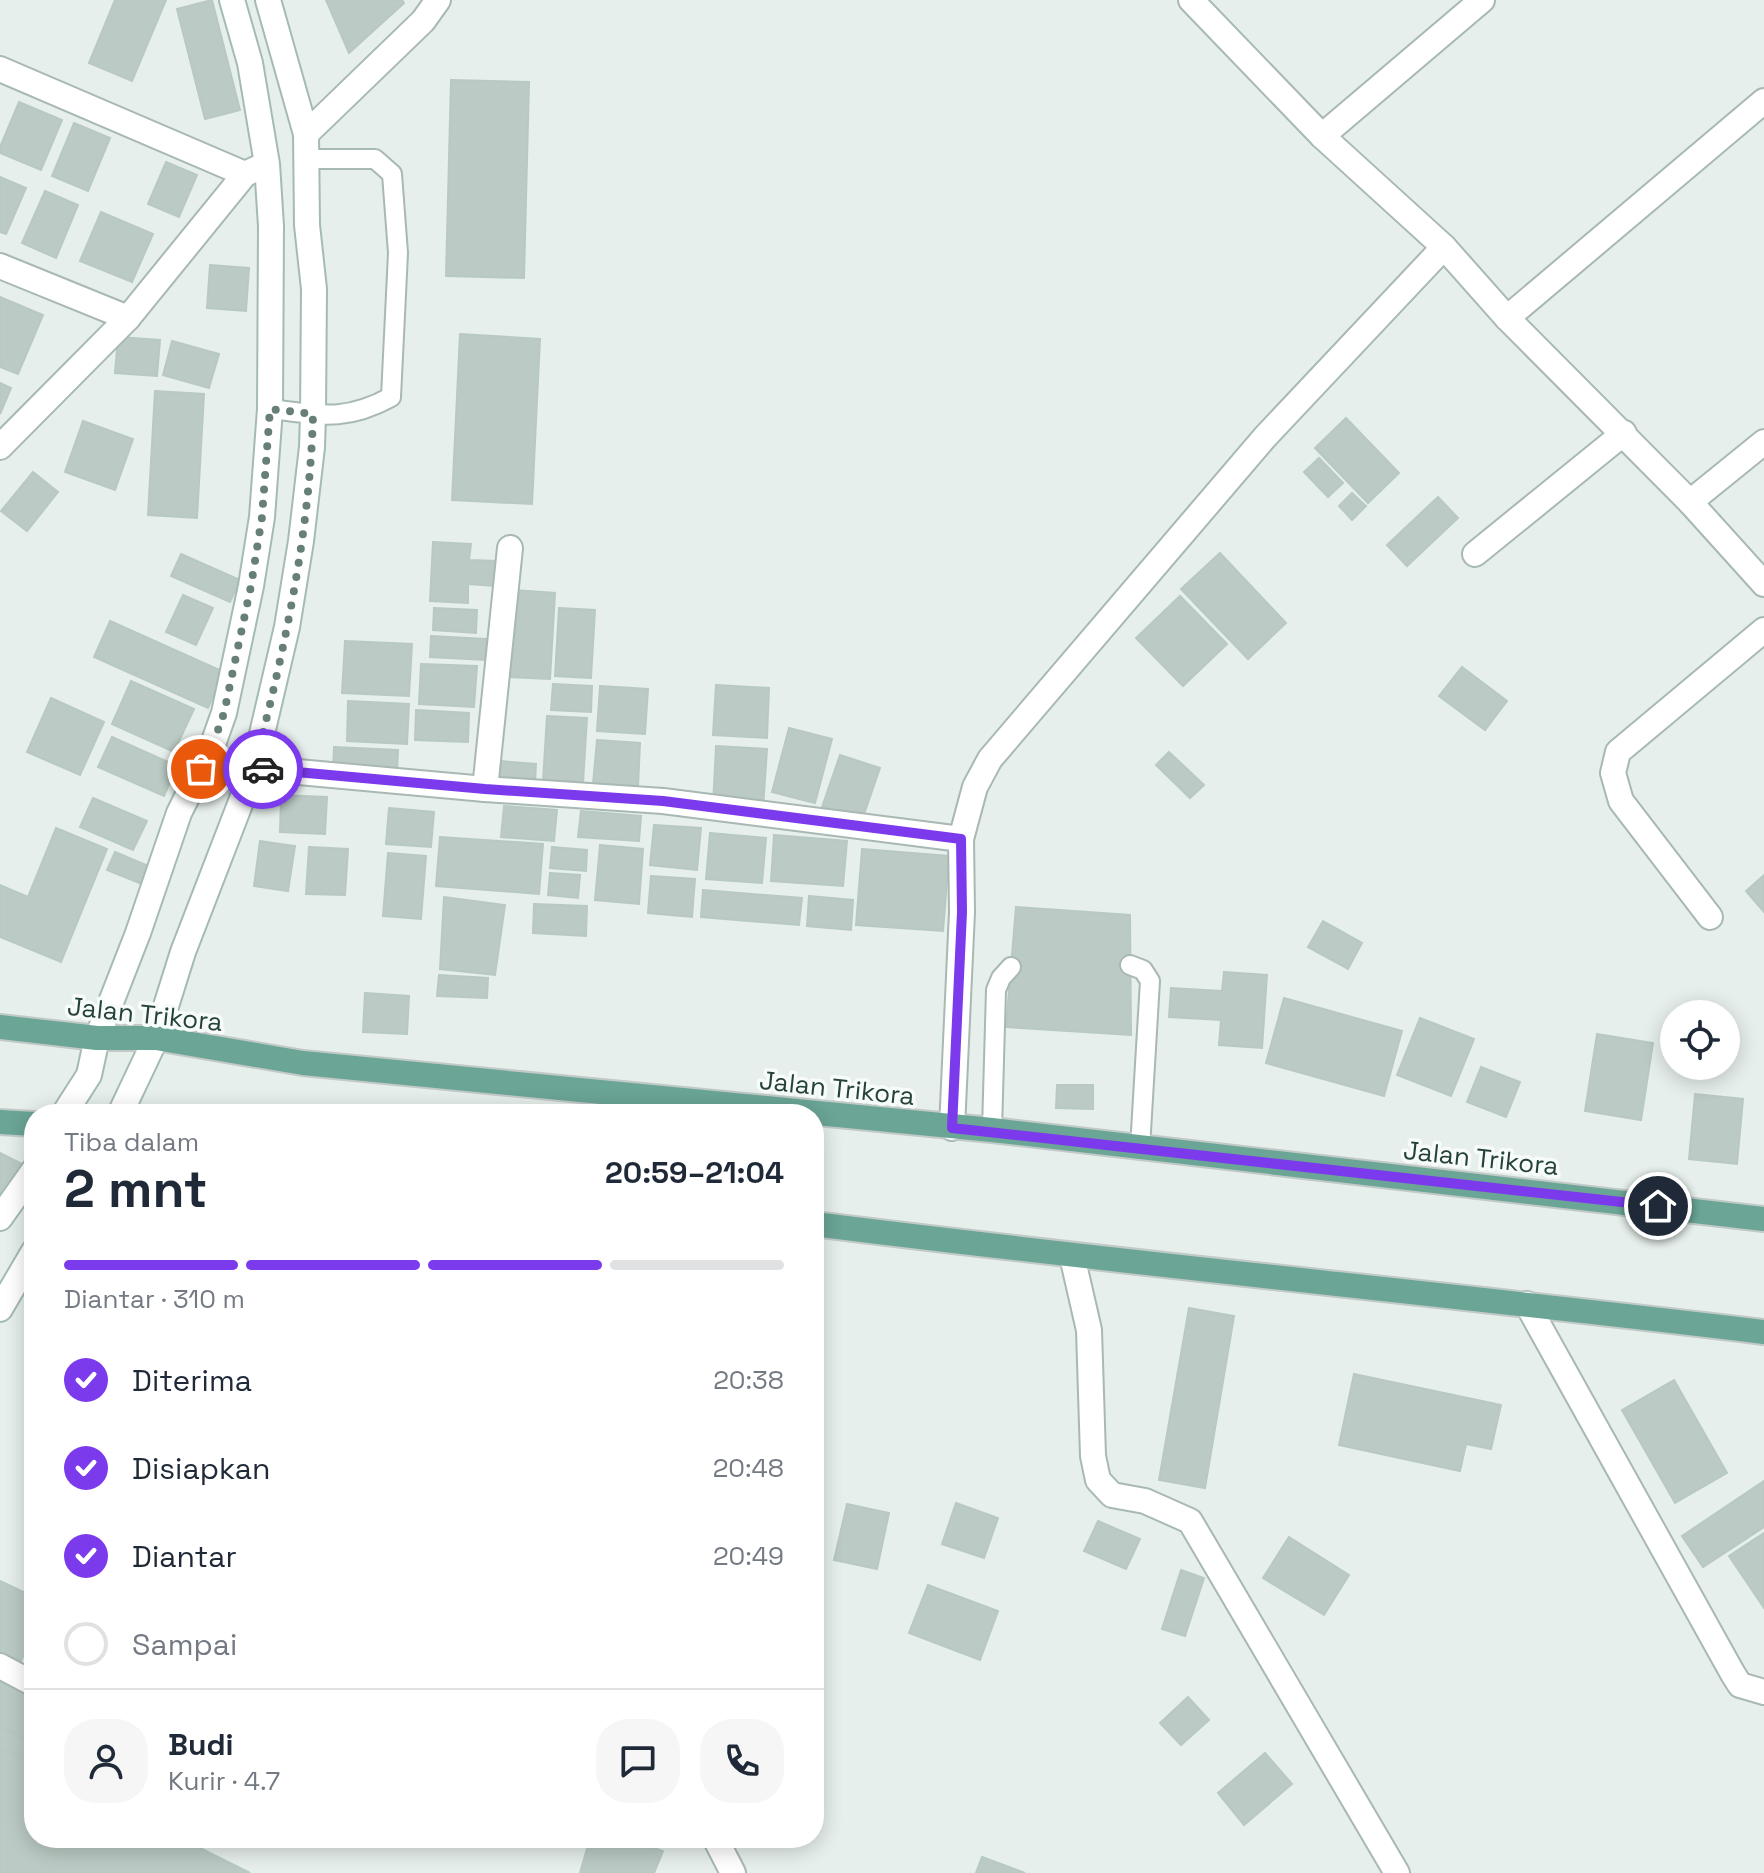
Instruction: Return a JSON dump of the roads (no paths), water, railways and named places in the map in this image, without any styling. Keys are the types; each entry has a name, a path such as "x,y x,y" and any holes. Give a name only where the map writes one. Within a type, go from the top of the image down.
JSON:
{"main road":[{"name":"Jalan Trikora","path":"0,1027 97,1038 156,1038 303,1063 712,1104"},
{"name":"Jalan Trikora","path":"824,1115 992,1130 1764,1219"},
{"path":"0,1122 24,1123"},
{"path":"824,1225 1072,1256 1764,1332"}],"street":[{"path":"70,1104 89,1075 97,1038 138,933 179,813 212,747 224,713 262,517 270,409 271,226 256,169 250,63 232,0"},
{"path":"125,1104 156,1038 183,952 254,768 287,627 301,541 313,414 314,289 307,225 306,134 268,0"},
{"path":"306,134 423,21 438,0"},
{"path":"1191,0 1322,136 1444,247 1507,318 1624,433 1764,584"},
{"path":"1322,136 1482,0"},
{"path":"0,69 256,169"},
{"path":"1507,318 1764,101"},
{"path":"0,447 128,318 256,169"},
{"path":"952,1128 962,912 961,839 975,787 990,759 1265,437 1444,247"},
{"path":"0,266 128,318"},
{"path":"1475,554 1624,433"},
{"path":"1690,502 1764,442"},
{"path":"485,789 510,548"},
{"path":"1710,917 1621,801 1613,773 1618,752 1764,630"},
{"path":"254,768 663,801 961,839"},
{"path":"0,1218 24,1184"},
{"path":"1072,1256 1089,1330 1093,1456 1098,1480 1112,1495 1145,1501 1190,1521 1397,1873"},
{"path":"0,1309 24,1268"},
{"path":"1527,1304 1733,1674 1740,1685 1764,1692"},
{"path":"0,1666 24,1679"},
{"path":"720,1848 733,1873"}],"lane":[{"path":"270,409 349,415 368,410 391,397 398,253 392,174 375,159 307,159"},
{"path":"1130,965 1143,970 1150,981 1140,1148"},
{"path":"992,1130 996,990 1011,967"}]}
